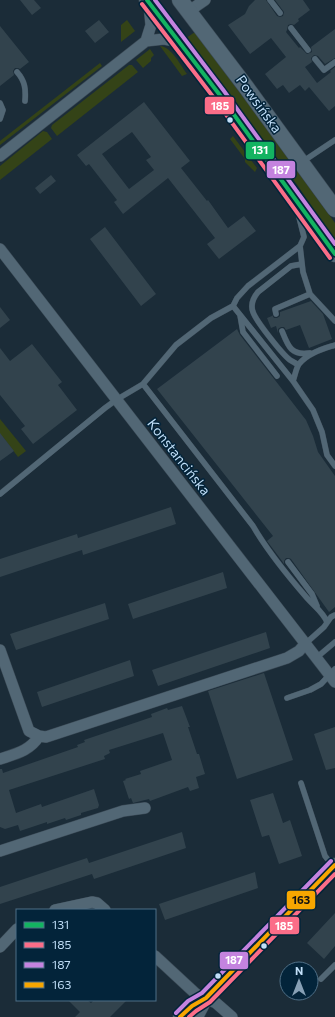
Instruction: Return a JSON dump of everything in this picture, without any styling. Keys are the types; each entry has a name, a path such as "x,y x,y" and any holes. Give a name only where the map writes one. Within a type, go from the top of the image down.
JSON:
{"main road":[{"name":"Powsińska","path":"148,1 180,42 335,254"},
{"name":"Powsińska","path":"185,6 302,162 335,209"}],"street":[{"path":"185,6 205,0"},
{"path":"146,41 151,25 148,1"},
{"path":"0,156 146,41 164,39 180,42"},
{"name":"Konstancińska","path":"0,249 305,644 316,658 333,675"},
{"path":"0,650 30,731 39,736 46,737 287,658 299,652 305,644"},
{"path":"0,759 29,748 35,743 39,736"},
{"path":"0,851 123,811 145,808"},
{"path":"196,1017 206,998 334,865"},
{"path":"60,909 92,902 97,903 104,909"},
{"path":"0,948 16,930"},
{"path":"156,957 196,994 216,1003 232,1017"},
{"path":"180,1017 192,1006 206,998"}],"lane":[{"path":"270,0 280,14"},
{"path":"291,28 308,50"},
{"path":"315,59 324,70 335,62"},
{"path":"17,72 23,79 26,90 25,101"},
{"path":"0,103 2,110 0,119"},
{"path":"302,162 335,140"},
{"path":"0,494 116,400 143,384 176,345 211,318 233,306 237,298 248,286 300,246 304,237 301,221 292,194"},
{"path":"300,246 303,272 310,294 335,321"},
{"path":"298,364 291,360 278,347 255,316 252,303 258,292 291,266 302,264"},
{"path":"276,314 275,309 310,294"},
{"path":"233,306 293,381 313,410 322,432 327,455 335,466"},
{"path":"240,315 243,332 277,376"},
{"path":"282,331 287,344 291,349 299,354 312,353 335,345"},
{"path":"293,381 298,364 312,353"},
{"path":"143,384 253,526 264,546 308,600 318,608"},
{"path":"288,562 312,594 318,608 327,622"},
{"path":"305,644 324,627 331,617 335,615"},
{"path":"316,658 335,642"},
{"path":"287,698 310,690 333,675"},
{"path":"301,783 326,859 334,865"},
{"path":"321,979 335,965"}],"green space":[{"path":"127,20 135,31 121,42 121,25"},
{"path":"195,32 335,223 335,241 298,186 186,38"},
{"path":"160,46 168,49 172,53 187,74 182,76"},
{"path":"150,49 154,55 151,58 151,61 143,68 136,60"},
{"path":"100,63 102,66 0,145 0,141"},
{"path":"129,65 132,65 138,72 57,136 51,128 52,125"},
{"path":"43,131 47,132 52,139 0,180 0,166"},
{"path":"233,136 257,168 255,172 245,162 245,159 230,139"},
{"path":"0,419 26,451 18,457 3,437 0,439"}],"building":[{"path":"20,0 34,0 41,8 32,15"},
{"path":"255,0 266,0 277,16 280,17 283,16 284,12 275,0 303,0 310,10 298,19 299,21 294,25 288,25 286,32 299,48 300,47 307,54 312,52 311,47 335,29 335,58 325,64 318,56 314,55 311,58 312,62 305,67 317,83 335,67 335,106 329,111 309,87 305,91 300,85 289,93 283,85 277,89 265,74 286,57 271,38 250,54 228,25 245,14 249,6"},
{"path":"99,20 109,32 95,43 85,31"},
{"path":"0,26 29,62 20,69 15,68 13,71 14,75 0,86"},
{"path":"144,102 190,161 181,168 207,201 208,200 228,228 244,216 256,231 219,259 207,244 215,238 168,178 123,214 114,202 117,200 89,164 86,166 77,155","holes":["132,132 151,157 146,160 154,170 129,189 102,154"]},
{"path":"51,175 56,181 40,194 35,188"},
{"path":"105,227 156,294 141,306 90,239"},
{"path":"311,301 323,314 332,339 309,348 300,325 286,330 284,327 281,327 278,329 278,333 276,326 271,328 267,318 272,315 274,318 277,318 280,316 280,312"},
{"path":"0,307 10,320 0,328"},
{"path":"237,329 240,335 306,420 318,452 335,476 335,607 329,612 291,559 286,558 284,564 267,541 273,536 157,389"},
{"path":"32,344 62,382 58,385 77,410 33,444 21,429 25,426 0,395 0,348 10,361"},
{"path":"0,433 14,451 0,461"},
{"path":"171,507 176,524 83,555 82,550 0,577 0,559 77,534 78,538"},
{"path":"223,572 227,588 133,619 128,604"},
{"path":"105,603 109,619 16,650 10,634"},
{"path":"266,632 270,648 158,686 152,670"},
{"path":"130,660 134,676 42,707 37,692"},
{"path":"264,673 293,760 237,779 208,691"},
{"path":"182,706 205,774 196,777 199,788 190,791 188,787 150,801 149,799 133,803 131,798 129,799 123,781 126,780 125,779 141,774 140,771 172,760 163,733 109,750 110,753 104,756 105,759 9,790 16,813 41,804 42,807 94,789 99,805 98,808 81,813 81,815 66,820 65,818 47,824 47,822 20,831 18,825 5,829 0,827 0,769 2,769 3,773 78,747 77,745 85,742 84,740 152,717 151,714 167,708 168,710"},
{"path":"335,727 335,768 326,770 314,734"},
{"path":"273,793 283,823 290,820 302,856 279,864 269,835 262,837 250,800"},
{"path":"182,832 186,848 94,879 92,874 0,904 0,887 87,858 89,863"},
{"path":"255,872 258,888 165,920 159,904"},
{"path":"335,913 335,946 324,959 307,943"},
{"path":"69,1001 88,1001 91,1003 93,1001 126,1001 110,1017 75,1017 80,1012"}],"transit line":[{"name":"131","path":"147,0 219,94 335,254"},
{"name":"187","path":"155,0 224,91 335,244"},
{"name":"185","path":"142,4 214,98 330,258"},
{"name":"187","path":"176,1013 188,1001 202,993 331,861"},
{"name":"163","path":"180,1017 192,1006 206,998 335,865"},
{"name":"185","path":"189,1017 210,1002 335,874"}]}
